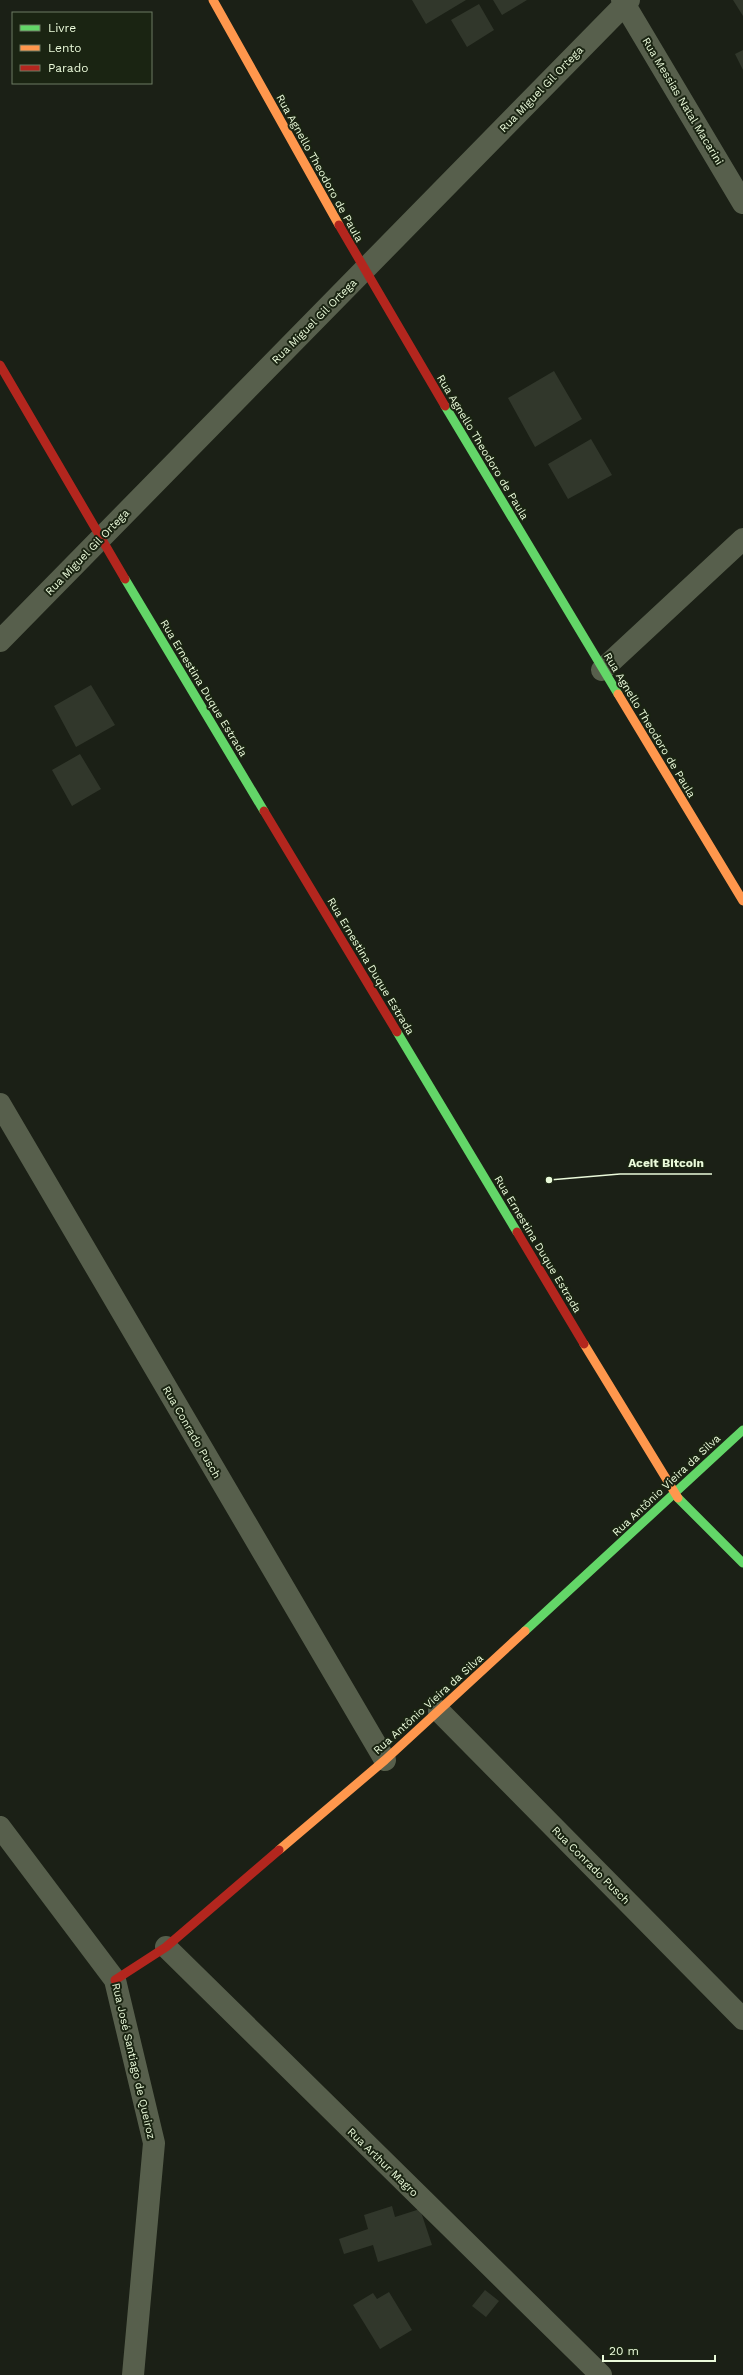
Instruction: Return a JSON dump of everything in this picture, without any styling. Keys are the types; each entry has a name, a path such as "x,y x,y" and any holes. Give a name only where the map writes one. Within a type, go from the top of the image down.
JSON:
{"street":[{"name":"Rua Agnello Theodoro de Paula","path":"213,0 364,271 602,670 743,901"},
{"name":"Rua Miguel Gil Ortega","path":"0,641 364,271 625,1"},
{"name":"Rua Messias Natal Macarini","path":"625,1 743,202"},
{"name":"Rua Ernestina Duque Estrada","path":"0,365 100,538 674,1494 743,1563"},
{"path":"602,670 743,539"},
{"name":"Rua Conrado Pusch","path":"0,1104 385,1760"},
{"name":"Rua Antônio Vieira da Silva","path":"115,1980 166,1947 385,1760 743,1430"},
{"name":"Rua Conrado Pusch","path":"439,1711 743,2019"},
{"name":"Rua José Santiago de Queiroz","path":"2,1833 115,1980 154,2142 133,2375"},
{"name":"Rua Arthur Magro","path":"166,1947 601,2375"}],"building":[{"path":"412,0 466,0 426,24"},
{"path":"493,0 527,0 502,15"},
{"path":"733,0 743,0 743,16"},
{"path":"479,4 494,30 467,47 451,20"},
{"path":"743,50 743,70 735,54"},
{"path":"554,371 582,419 535,447 508,398"},
{"path":"591,439 612,475 568,499 548,464"},
{"path":"91,685 115,725 76,747 54,706"},
{"path":"80,754 101,789 72,806 52,770"},
{"path":"392,2206 395,2217 420,2209 432,2245 378,2262 373,2245 344,2254 339,2239 368,2229 364,2215"},
{"path":"485,2290 499,2301 486,2317 472,2306"},
{"path":"389,2292 412,2330 380,2349 353,2305 373,2293 377,2299"}],"traffic: fast":[{"path":"445,406 618,694"},
{"path":"125,579 264,811"},
{"path":"397,1032 517,1232"},
{"path":"525,1631 743,1430"},
{"path":"678,1498 743,1563"}],"traffic: slow":[{"path":"213,0 339,225"},
{"path":"618,694 743,901"},
{"path":"584,1344 678,1498"},
{"path":"279,1850 385,1760 525,1631"}],"traffic: jam":[{"path":"339,225 445,406"},
{"path":"0,365 125,579"},
{"path":"264,811 397,1032"},
{"path":"517,1232 584,1344"},
{"path":"115,1980 166,1947 279,1850"}],"place":[{"name":"Aceit Bitcoin","path":"549,1180"}]}
